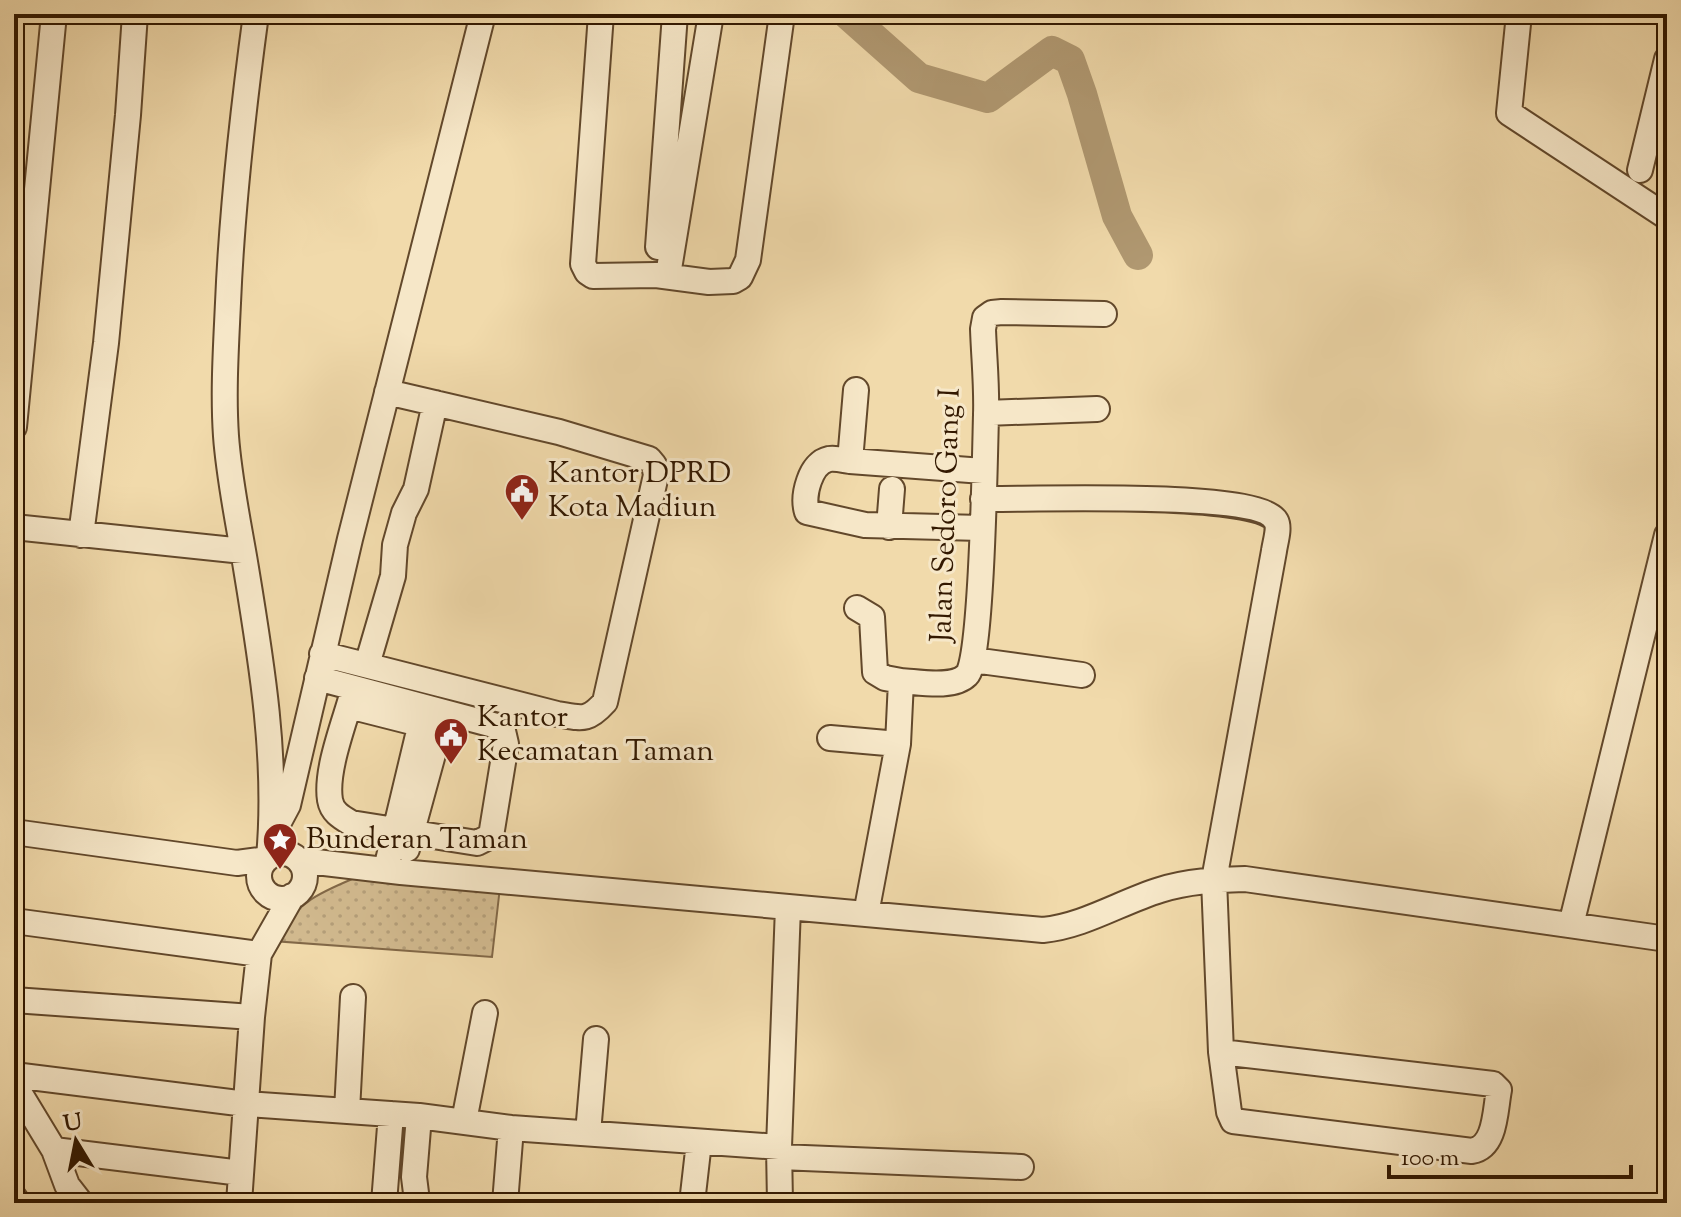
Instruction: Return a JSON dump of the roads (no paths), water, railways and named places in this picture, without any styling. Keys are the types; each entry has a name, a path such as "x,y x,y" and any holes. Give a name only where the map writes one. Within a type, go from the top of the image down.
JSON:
{"street":[{"path":"14,427 54,14"},
{"path":"81,535 106,343 135,14"},
{"path":"256,14 230,239 225,365 226,437 261,657 270,770 269,850"},
{"path":"239,1203 252,1017 261,949 264,889 260,872 288,805 322,654 483,14"},
{"path":"601,14 583,264 593,276 662,275 709,282 733,281 745,270 753,236 782,14"},
{"path":"662,275 675,14"},
{"path":"662,275 711,14"},
{"path":"1519,14 1509,113 1667,217"},
{"path":"1640,170 1667,59"},
{"name":"Jalan Sedoro Gang I","path":"901,681 959,680 969,673 973,660 980,597 986,413 985,318 989,314 1104,314"},
{"path":"850,461 856,390"},
{"path":"322,654 585,719 595,714 605,702 651,500 656,475 654,465 649,459 559,432 387,392"},
{"path":"367,665 393,576 395,545 404,513 416,489 435,403"},
{"path":"986,413 1097,409"},
{"path":"981,528 865,525 807,512 804,501 814,470 832,458 983,471"},
{"path":"889,527 892,489"},
{"path":"983,499 1174,500 1253,508 1267,512 1276,519 1214,880 1221,1052 1229,1112 1233,1121 1472,1151 1484,1146 1489,1138 1499,1090 1493,1084 1221,1052"},
{"path":"14,527 243,551"},
{"path":"1571,925 1667,535"},
{"path":"857,608 872,617 875,672 901,681 898,744 866,914"},
{"path":"973,660 1082,675"},
{"path":"317,678 418,726 402,832"},
{"path":"352,697 441,712 497,726 503,731 506,744 491,836 477,843 351,823 338,816 330,803 330,776 352,697"},
{"path":"384,870 402,832 438,736 441,712"},
{"path":"830,738 898,744"},
{"path":"261,949 305,875 297,858 288,805 270,770"},
{"path":"14,832 237,863 269,850 297,858 384,870 1017,929 1053,929 1184,883 1245,879 1667,939"},
{"path":"195,858 279,898 384,870"},
{"path":"780,1203 788,907"},
{"path":"14,921 261,949"},
{"path":"347,1111 353,997"},
{"path":"14,1000 252,1017"},
{"path":"464,1121 485,1013"},
{"path":"588,1133 596,1039"},
{"path":"14,1075 246,1104 419,1116 511,1128 699,1142 779,1152 1021,1167"},
{"path":"14,1084 54,1150 61,1174 81,1203"},
{"path":"384,1203 391,1114"},
{"path":"416,1193 414,1177 419,1116"},
{"path":"505,1203 511,1128"},
{"path":"692,1203 699,1142"},
{"path":"54,1150 241,1173"},
{"path":"14,1197 18,1203"}],"waterway":[{"path":"847,14 919,78 988,98 1052,51 1070,60 1117,216 1138,255"}],"place":[{"name":"Kantor DPRD Kota Madiun","path":"522,522"},
{"name":"Kantor Kecamatan Taman","path":"451,766"},
{"name":"Bunderan Taman","path":"280,871"}]}
